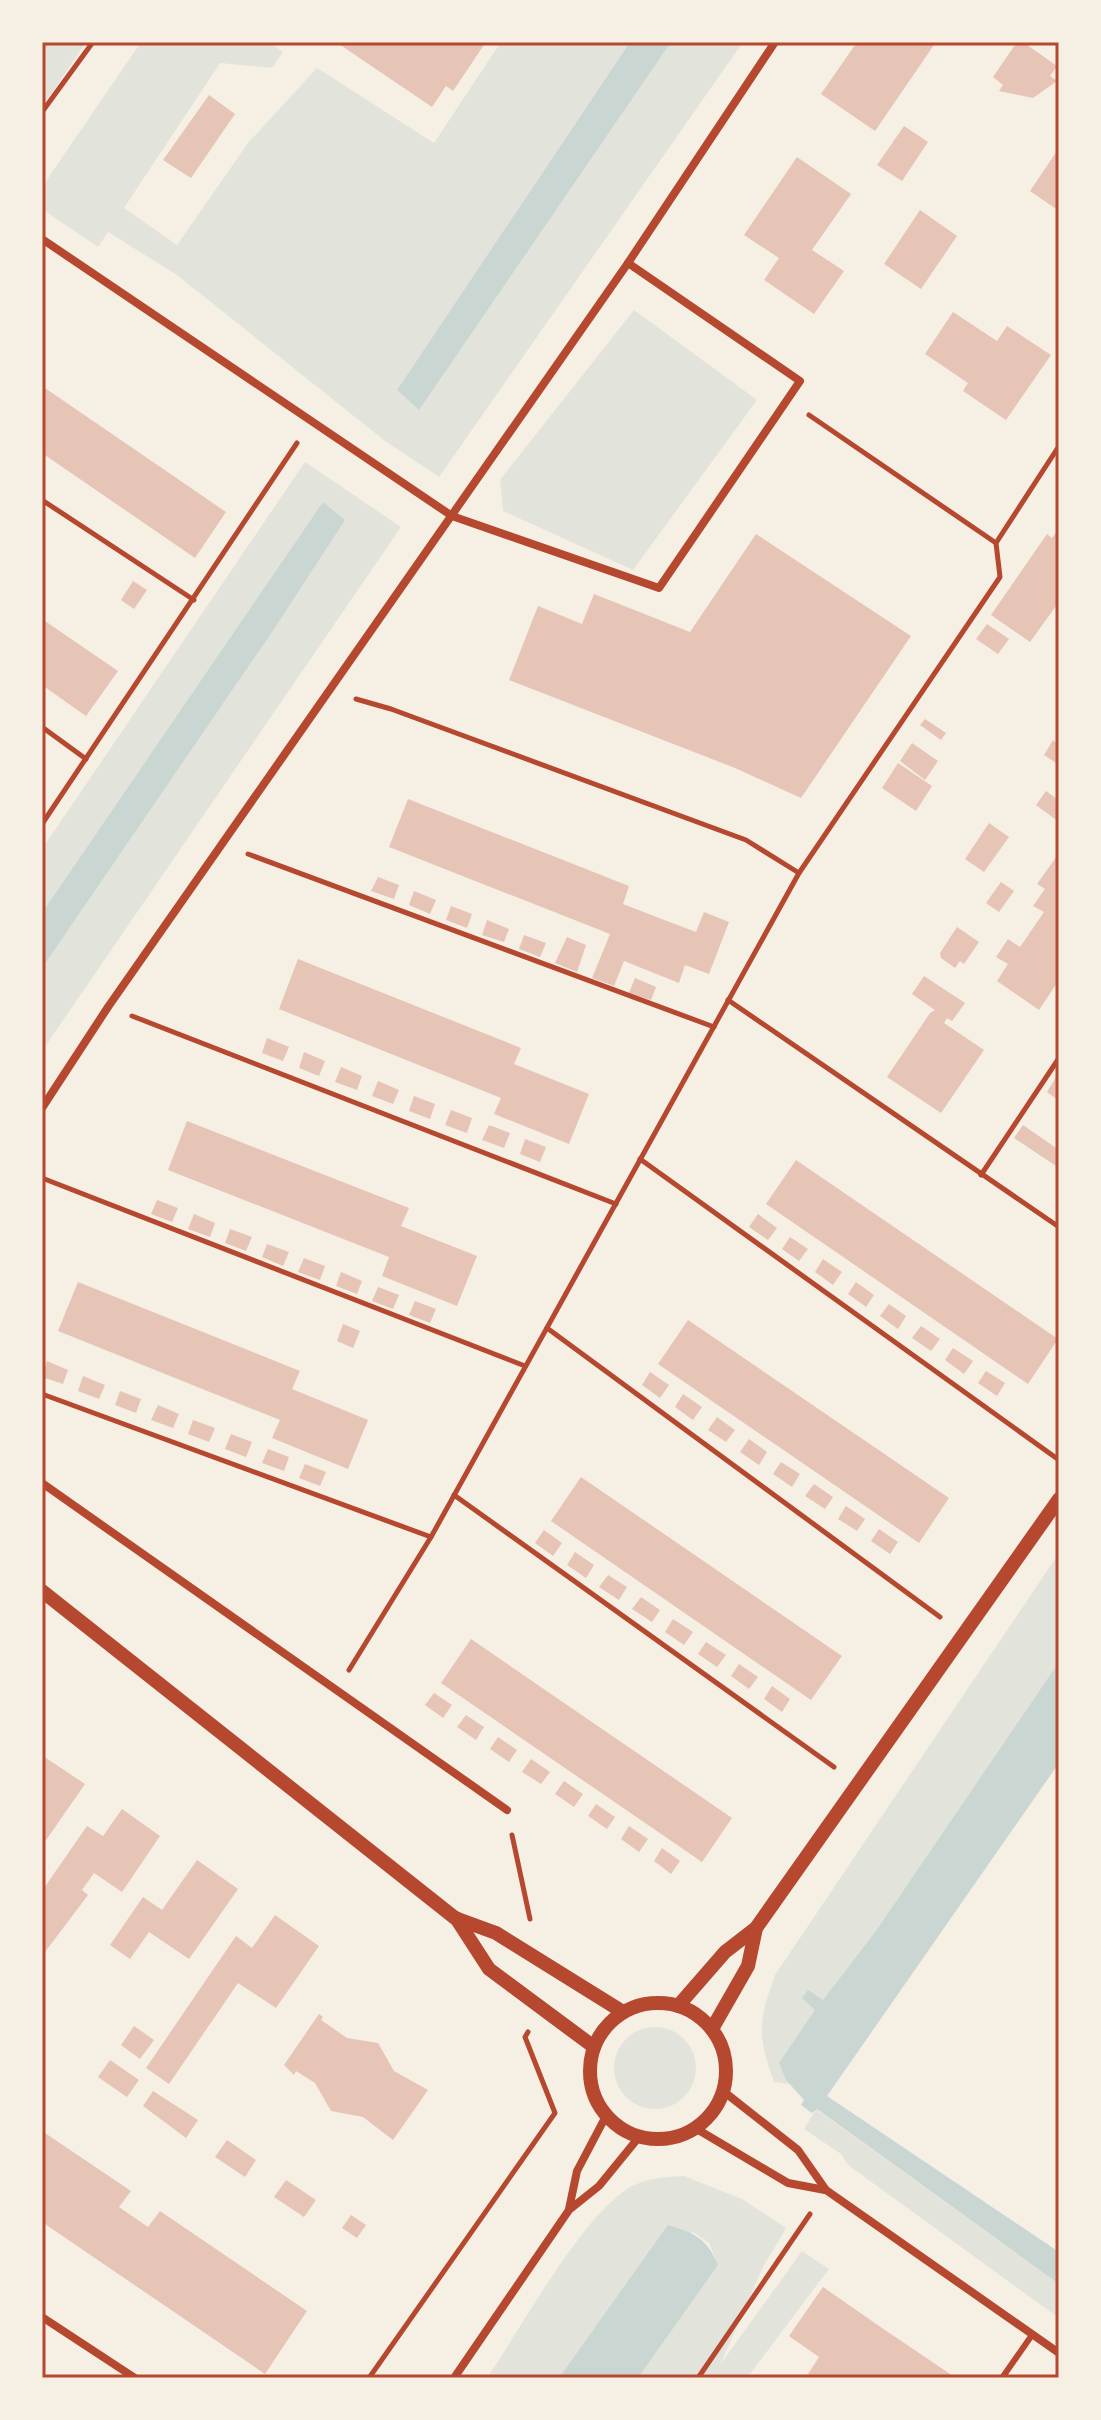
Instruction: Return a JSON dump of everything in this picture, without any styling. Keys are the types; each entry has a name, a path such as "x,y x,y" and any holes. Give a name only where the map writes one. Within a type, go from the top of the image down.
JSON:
{"street":[{"path":"42,1108 108,1007 225,845 328,692 628,263 775,42"},
{"path":"42,239 452,516 659,588 800,381 628,263"},
{"path":"42,1483 339,1688 507,1810"},
{"path":"678,2006 725,1952 756,1928 1059,1499"},
{"path":"42,1591 455,1918 489,1969 594,2047"},
{"path":"455,1918 496,1933 623,2012"},
{"path":"712,2029 748,1966 756,1928"},
{"path":"659,2002 678,2006 697,2015 712,2029 722,2048 726,2070 723,2091 713,2112 695,2128 667,2138 639,2137 606,2116 594,2095 589,2071 594,2047 605,2027 623,2012 659,2002"},
{"path":"723,2091 798,2150 826,2190 1059,2353"},
{"path":"569,2210 577,2171 606,2116"},
{"path":"695,2128 788,2183 826,2190"},
{"path":"454,2378 569,2210 599,2186 639,2137"},
{"path":"42,2317 135,2378"}],"lane":[{"path":"1002,2378 1032,2335"}],"path":[{"path":"42,112 93,42"},
{"path":"787,400 996,543"},
{"path":"42,824 311,421"},
{"path":"339,1688 431,1537 799,873 1000,577 996,543 1059,446"},
{"path":"42,500 194,600"},
{"path":"328,692 391,709 746,840 799,873"},
{"path":"42,727 86,759"},
{"path":"225,845 714,1027"},
{"path":"728,1000 1059,1227"},
{"path":"108,1007 616,1204"},
{"path":"981,1175 1059,1058"},
{"path":"640,1159 1059,1460"},
{"path":"42,1178 525,1366"},
{"path":"547,1328 963,1634"},
{"path":"42,1394 431,1537"},
{"path":"454,1495 857,1784"},
{"path":"507,1810 532,1925 525,1950"},
{"path":"369,2378 555,2113 525,2037 541,2007"},
{"path":"698,2378 826,2190"}],"shaded area":[{"path":"42,42 86,42 42,107"},
{"path":"141,42 269,42 283,52 272,68 220,63 124,208 177,245 248,143 317,68 434,143 501,42 630,42 397,390 419,409 634,42 743,42 439,477 385,441 177,275 108,232 98,247 42,209 42,187"},
{"path":"630,42 671,42 419,410 397,390"},
{"path":"634,310 757,400 633,570 503,511 500,480"},
{"path":"305,462 401,527 42,1051 42,849"},
{"path":"323,502 345,520 42,968 42,913"},
{"path":"1059,1553 1059,1722 823,2089 774,2082 762,2040 762,2028 765,2005 775,1975"},
{"path":"1059,1662 1059,1763 827,2096 1059,2252 1059,2284 817,2109 812,2113 801,2105 804,2100 786,2080 779,2063 815,2010 802,1998 808,1990 823,2000 876,1931"},
{"path":"655,2027 671,2030 684,2039 693,2052 696,2068 693,2084 684,2097 671,2106 655,2109 639,2106 626,2097 617,2084 614,2068 617,2052 626,2039 639,2030"},
{"path":"816,2109 1059,2284 1059,2318 848,2165 841,2154 804,2129"},
{"path":"684,2176 742,2199 786,2228 764,2265 720,2365 802,2251 829,2269 747,2378 638,2378 718,2265 709,2243 693,2232 563,2378 487,2378 549,2280 603,2210 634,2185 659,2178"},
{"path":"668,2225 699,2238 718,2265 638,2378 559,2378"}],"building":[{"path":"336,42 486,42 453,91 446,86 432,107"},
{"path":"857,42 936,42 875,131 821,94"},
{"path":"1017,42 1023,42 1057,66 1050,76 1057,81 1033,98 999,91 1003,85 993,77"},
{"path":"209,95 235,114 191,178 163,160"},
{"path":"904,126 928,142 902,181 877,165"},
{"path":"1059,148 1059,211 1030,191"},
{"path":"797,157 851,194 812,250 844,271 814,314 764,280 779,258 744,235"},
{"path":"920,210 957,236 921,289 884,264"},
{"path":"953,312 997,341 1007,326 1051,355 1006,420 963,391 968,383 925,354"},
{"path":"42,386 226,512 195,558 42,453"},
{"path":"1059,528 1059,602 1030,642 991,615 1047,534 1052,538"},
{"path":"756,534 911,636 801,798 735,768 509,680 538,606 582,624 594,594 690,632"},
{"path":"133,581 147,590 134,609 121,600"},
{"path":"42,619 118,671 86,716 42,685"},
{"path":"987,624 1009,639 998,654 976,639"},
{"path":"925,719 946,733 941,740 920,725"},
{"path":"1053,740 1059,745 1059,765 1044,755"},
{"path":"912,743 938,761 925,780 900,761"},
{"path":"898,763 932,786 916,811 882,788"},
{"path":"1046,791 1057,799 1059,796 1059,822 1036,805"},
{"path":"408,799 629,886 623,904 659,918 696,932 704,912 729,922 709,974 685,965 679,983 624,961 614,986 592,978 610,934 389,847"},
{"path":"989,823 1009,837 984,872 965,859"},
{"path":"1059,853 1059,980 1039,1010 997,981 1008,964 996,957 1008,939 1020,947 1044,912 1033,906 1045,889 1037,884"},
{"path":"378,877 399,885 394,899 371,891"},
{"path":"1001,882 1014,891 999,912 986,903"},
{"path":"414,891 436,900 430,914 409,905"},
{"path":"451,906 472,914 467,928 446,920"},
{"path":"487,920 509,929 504,942 482,935"},
{"path":"957,927 979,942 964,964 960,961 955,968 941,958 940,953"},
{"path":"524,935 546,943 540,957 519,949"},
{"path":"567,937 586,945 577,972 555,963"},
{"path":"298,959 521,1048 514,1064 589,1094 569,1144 494,1114 501,1098 279,1009"},
{"path":"924,976 965,1003 952,1021 947,1018 944,1023 984,1050 941,1113 887,1077 935,1010 912,994"},
{"path":"635,978 656,987 651,1000 629,993"},
{"path":"267,1038 289,1047 283,1061 262,1053"},
{"path":"304,1052 325,1061 319,1076 299,1068"},
{"path":"341,1067 362,1076 357,1090 335,1082"},
{"path":"1059,1072 1059,1101 1047,1092"},
{"path":"378,1081 399,1090 393,1104 372,1096"},
{"path":"414,1096 435,1104 430,1119 409,1111"},
{"path":"451,1110 472,1118 467,1133 445,1125"},
{"path":"187,1121 409,1208 401,1226 477,1256 457,1306 382,1276 389,1257 168,1170"},
{"path":"489,1125 510,1133 504,1148 482,1140"},
{"path":"1023,1125 1059,1150 1059,1168 1014,1138"},
{"path":"525,1139 546,1147 540,1162 520,1154"},
{"path":"796,1160 1058,1339 1028,1384 766,1204"},
{"path":"157,1200 178,1208 172,1222 151,1214"},
{"path":"194,1214 215,1223 210,1237 188,1229"},
{"path":"758,1214 777,1228 768,1240 749,1227"},
{"path":"230,1229 252,1237 246,1251 225,1243"},
{"path":"790,1237 808,1249 799,1261 782,1249"},
{"path":"267,1244 289,1252 283,1266 262,1257"},
{"path":"304,1258 325,1266 320,1280 298,1272"},
{"path":"823,1259 842,1272 833,1285 815,1272"},
{"path":"341,1272 362,1281 357,1294 336,1286"},
{"path":"78,1282 300,1371 292,1389 368,1420 348,1469 272,1438 280,1420 58,1331"},
{"path":"856,1282 874,1295 866,1307 848,1294"},
{"path":"378,1287 399,1295 393,1309 372,1301"},
{"path":"415,1301 436,1309 430,1323 409,1315"},
{"path":"889,1304 906,1316 898,1329 880,1316"},
{"path":"688,1320 949,1498 919,1543 658,1364"},
{"path":"343,1324 360,1331 353,1348 337,1341"},
{"path":"921,1326 940,1339 931,1351 912,1338"},
{"path":"953,1348 973,1361 964,1374 945,1360"},
{"path":"47,1361 68,1370 63,1384 42,1377"},
{"path":"986,1371 1005,1383 997,1396 978,1383"},
{"path":"650,1372 669,1385 660,1398 642,1385"},
{"path":"83,1376 105,1385 99,1399 78,1391"},
{"path":"120,1391 141,1399 136,1413 115,1405"},
{"path":"683,1394 702,1407 693,1420 675,1407"},
{"path":"158,1405 179,1414 173,1428 151,1420"},
{"path":"717,1417 735,1430 726,1442 708,1430"},
{"path":"193,1420 215,1428 209,1442 188,1434"},
{"path":"231,1434 252,1442 246,1457 225,1449"},
{"path":"749,1439 767,1452 759,1465 740,1452"},
{"path":"268,1449 289,1457 284,1471 262,1463"},
{"path":"781,1462 800,1474 792,1487 773,1474"},
{"path":"305,1464 326,1472 320,1486 299,1478"},
{"path":"581,1477 842,1656 811,1700 551,1521"},
{"path":"814,1484 833,1497 825,1509 805,1496"},
{"path":"846,1506 865,1519 857,1531 838,1519"},
{"path":"879,1529 898,1542 890,1554 871,1541"},
{"path":"544,1530 562,1543 553,1556 535,1543"},
{"path":"575,1552 594,1565 586,1578 567,1565"},
{"path":"608,1575 627,1587 619,1600 599,1587"},
{"path":"641,1597 660,1610 652,1622 632,1609"},
{"path":"673,1619 693,1632 684,1645 665,1632"},
{"path":"471,1639 732,1818 702,1862 441,1683"},
{"path":"706,1642 726,1655 717,1667 698,1654"},
{"path":"739,1664 758,1677 749,1689 731,1676"},
{"path":"772,1686 790,1699 782,1712 764,1699"},
{"path":"434,1693 452,1705 443,1718 425,1705"},
{"path":"466,1715 484,1727 476,1740 457,1727"},
{"path":"498,1737 517,1750 509,1762 490,1749"},
{"path":"42,1758 85,1784 42,1846"},
{"path":"531,1759 550,1772 541,1784 522,1772"},
{"path":"564,1781 583,1794 574,1807 555,1794"},
{"path":"596,1804 615,1817 607,1829 588,1816"},
{"path":"122,1809 160,1836 122,1892 94,1873 82,1890 88,1895 42,1956 42,1891 87,1826 103,1836"},
{"path":"629,1826 648,1839 639,1852 621,1839"},
{"path":"662,1848 680,1861 671,1874 654,1861"},
{"path":"197,1860 238,1889 189,1959 149,1932 130,1959 110,1945 143,1897 162,1910"},
{"path":"275,1915 319,1946 276,2008 238,1983 169,2084 146,2068 236,1936 252,1948"},
{"path":"319,2014 323,2017 321,2020 347,2038 378,2043 394,2071 428,2090 393,2140 363,2117 331,2111 315,2083 296,2071 294,2075 284,2065"},
{"path":"134,2026 154,2040 140,2059 121,2045"},
{"path":"110,2060 139,2080 127,2097 98,2077"},
{"path":"153,2091 198,2120 186,2138 143,2106"},
{"path":"42,2131 131,2191 119,2207 148,2227 160,2211 307,2311 265,2374 42,2222"},
{"path":"227,2140 256,2160 245,2177 215,2157"},
{"path":"286,2180 316,2200 304,2217 274,2197"},
{"path":"351,2215 366,2225 357,2238 342,2228"},
{"path":"823,2287 956,2378 815,2378 808,2374 819,2357 789,2336"}]}
